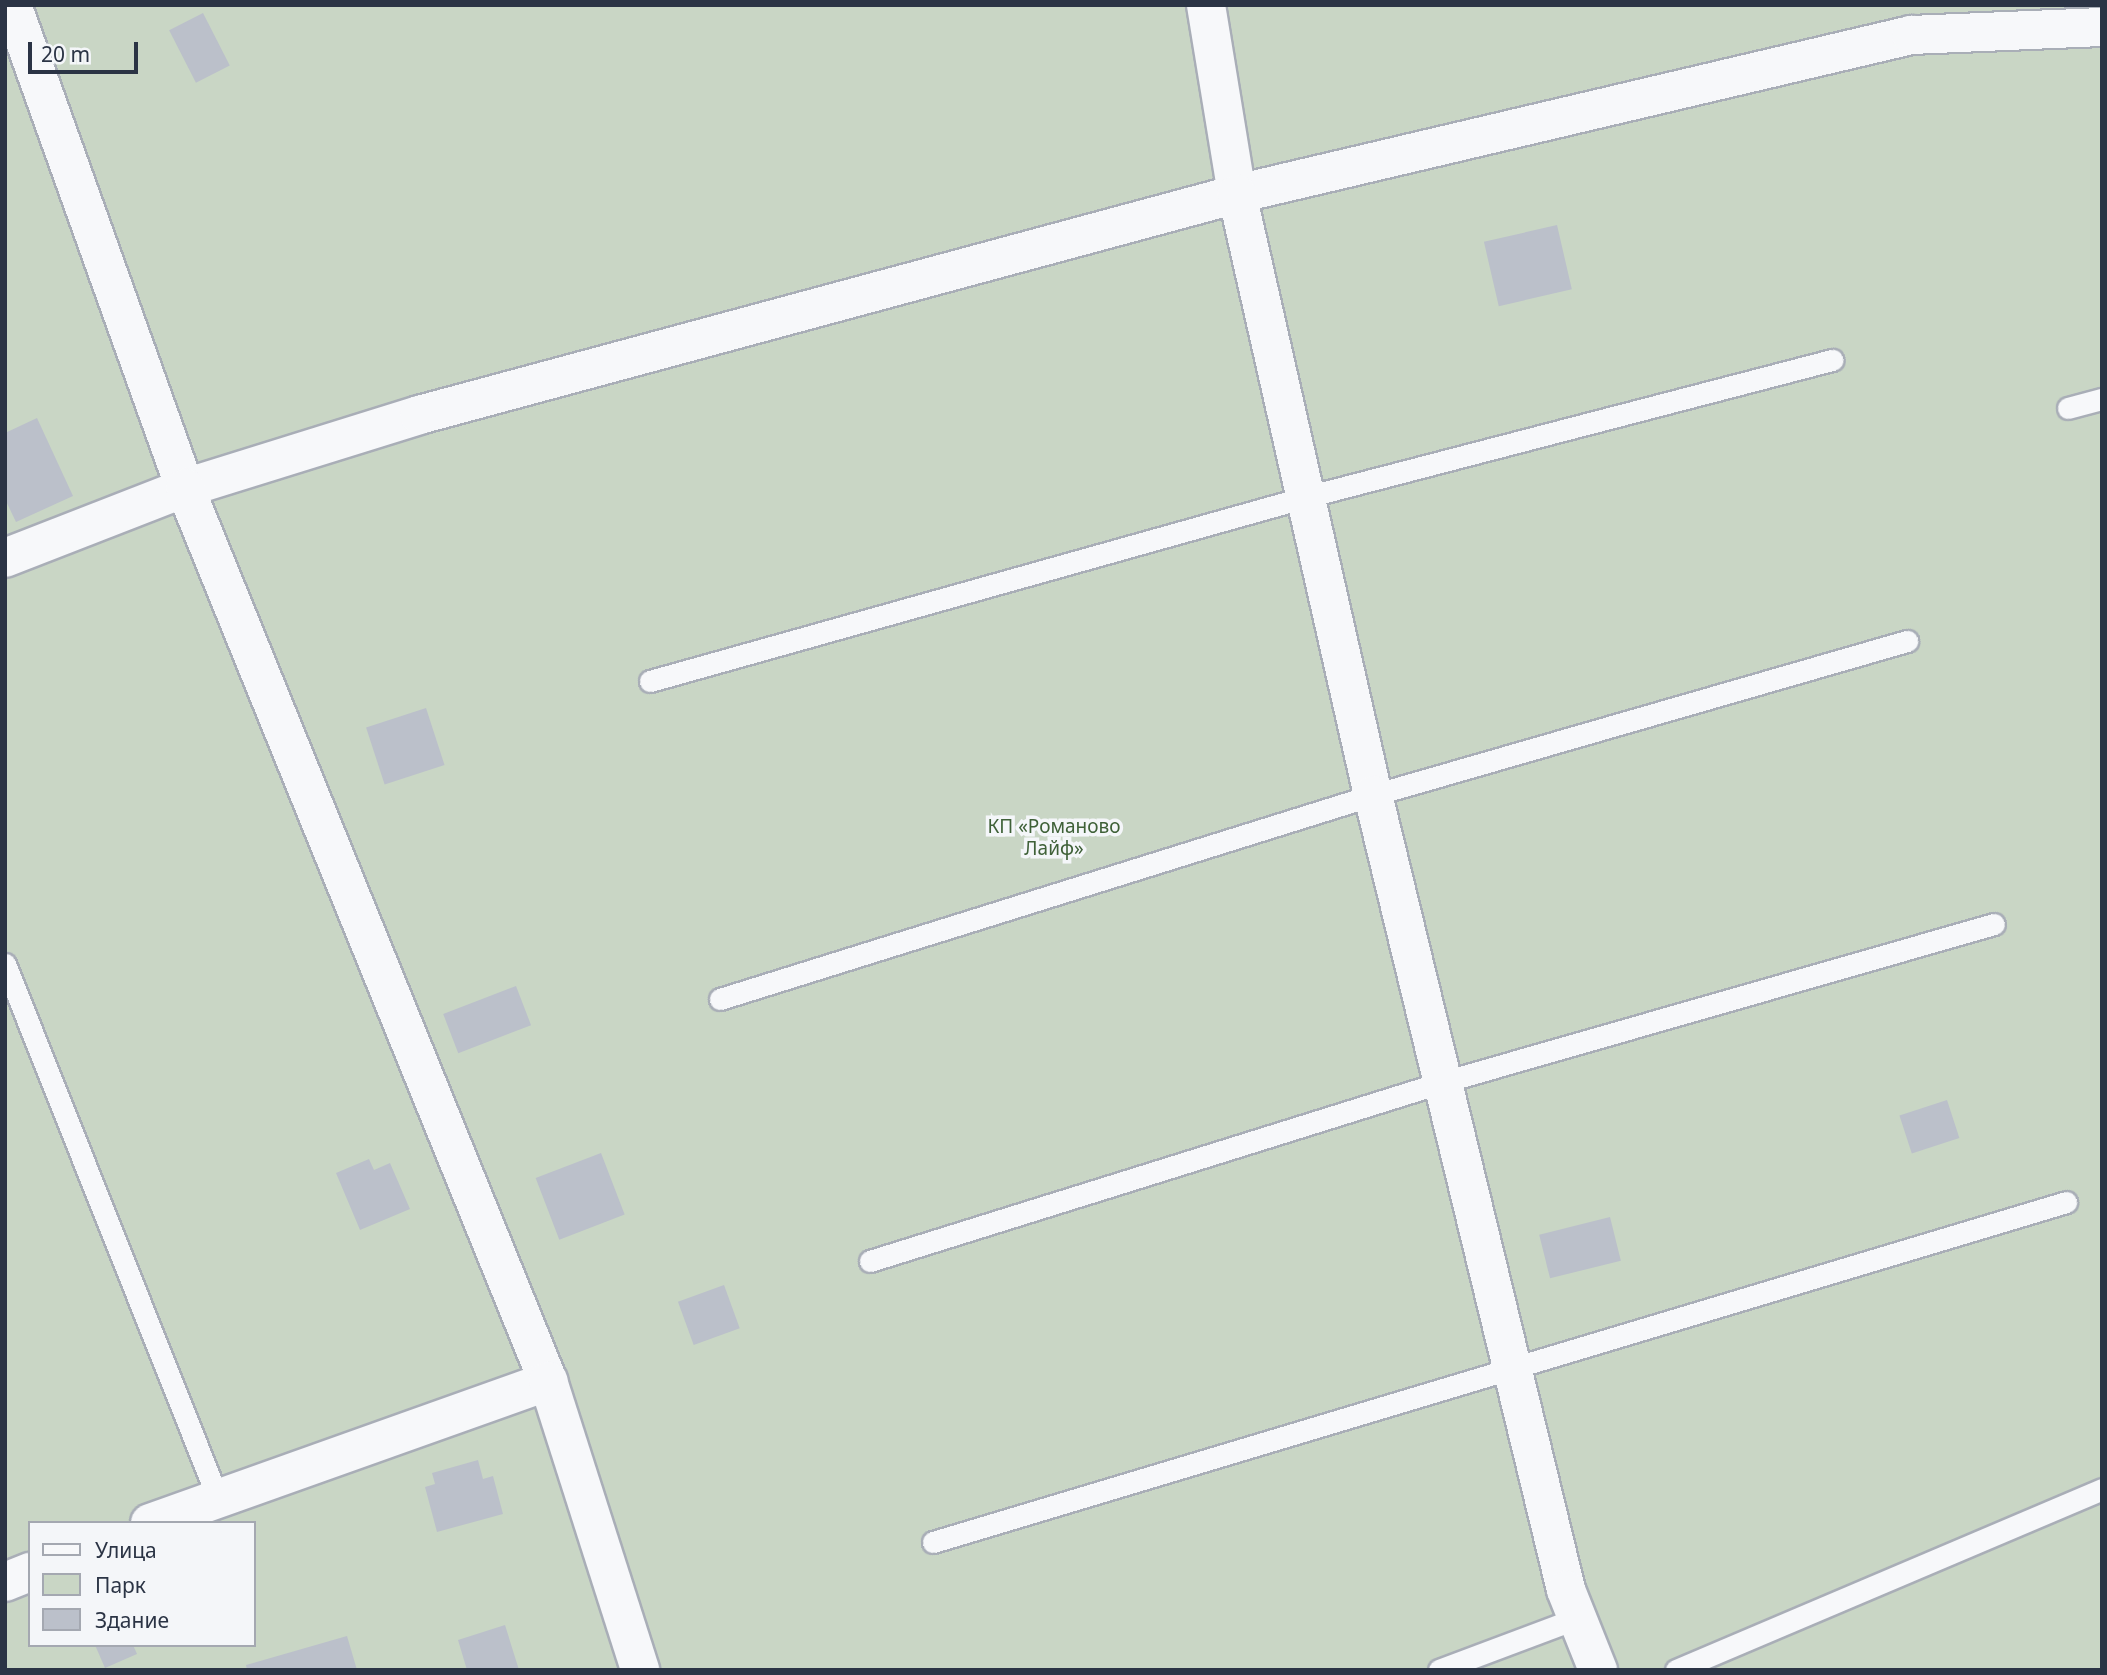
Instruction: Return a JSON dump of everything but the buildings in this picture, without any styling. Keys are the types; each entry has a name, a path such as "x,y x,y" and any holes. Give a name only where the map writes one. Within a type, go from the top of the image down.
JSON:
{"street":[{"path":"12,5 185,488 548,1381 640,1670"},
{"path":"1206,5 1237,194 1373,795 1512,1370 1577,1618 1598,1670"},
{"path":"5,558 185,488 419,415 1237,194 1911,35 2102,27"},
{"path":"155,1521 217,1496 548,1381"},
{"path":"5,1582 28,1573"}],"lane":[{"path":"650,681 1306,497 1832,360"},
{"path":"2068,408 2102,399"},
{"path":"720,999 1373,795 1907,641"},
{"path":"870,1261 1443,1082 1994,924"},
{"path":"5,964 217,1496"},
{"path":"933,1542 2066,1202"},
{"path":"1676,1670 2102,1489"},
{"path":"1439,1670 1577,1618"}],"green space":[{"name":"КП «Романово Лайф»","path":"5,5 2102,5 2102,1670 5,1670"}]}
